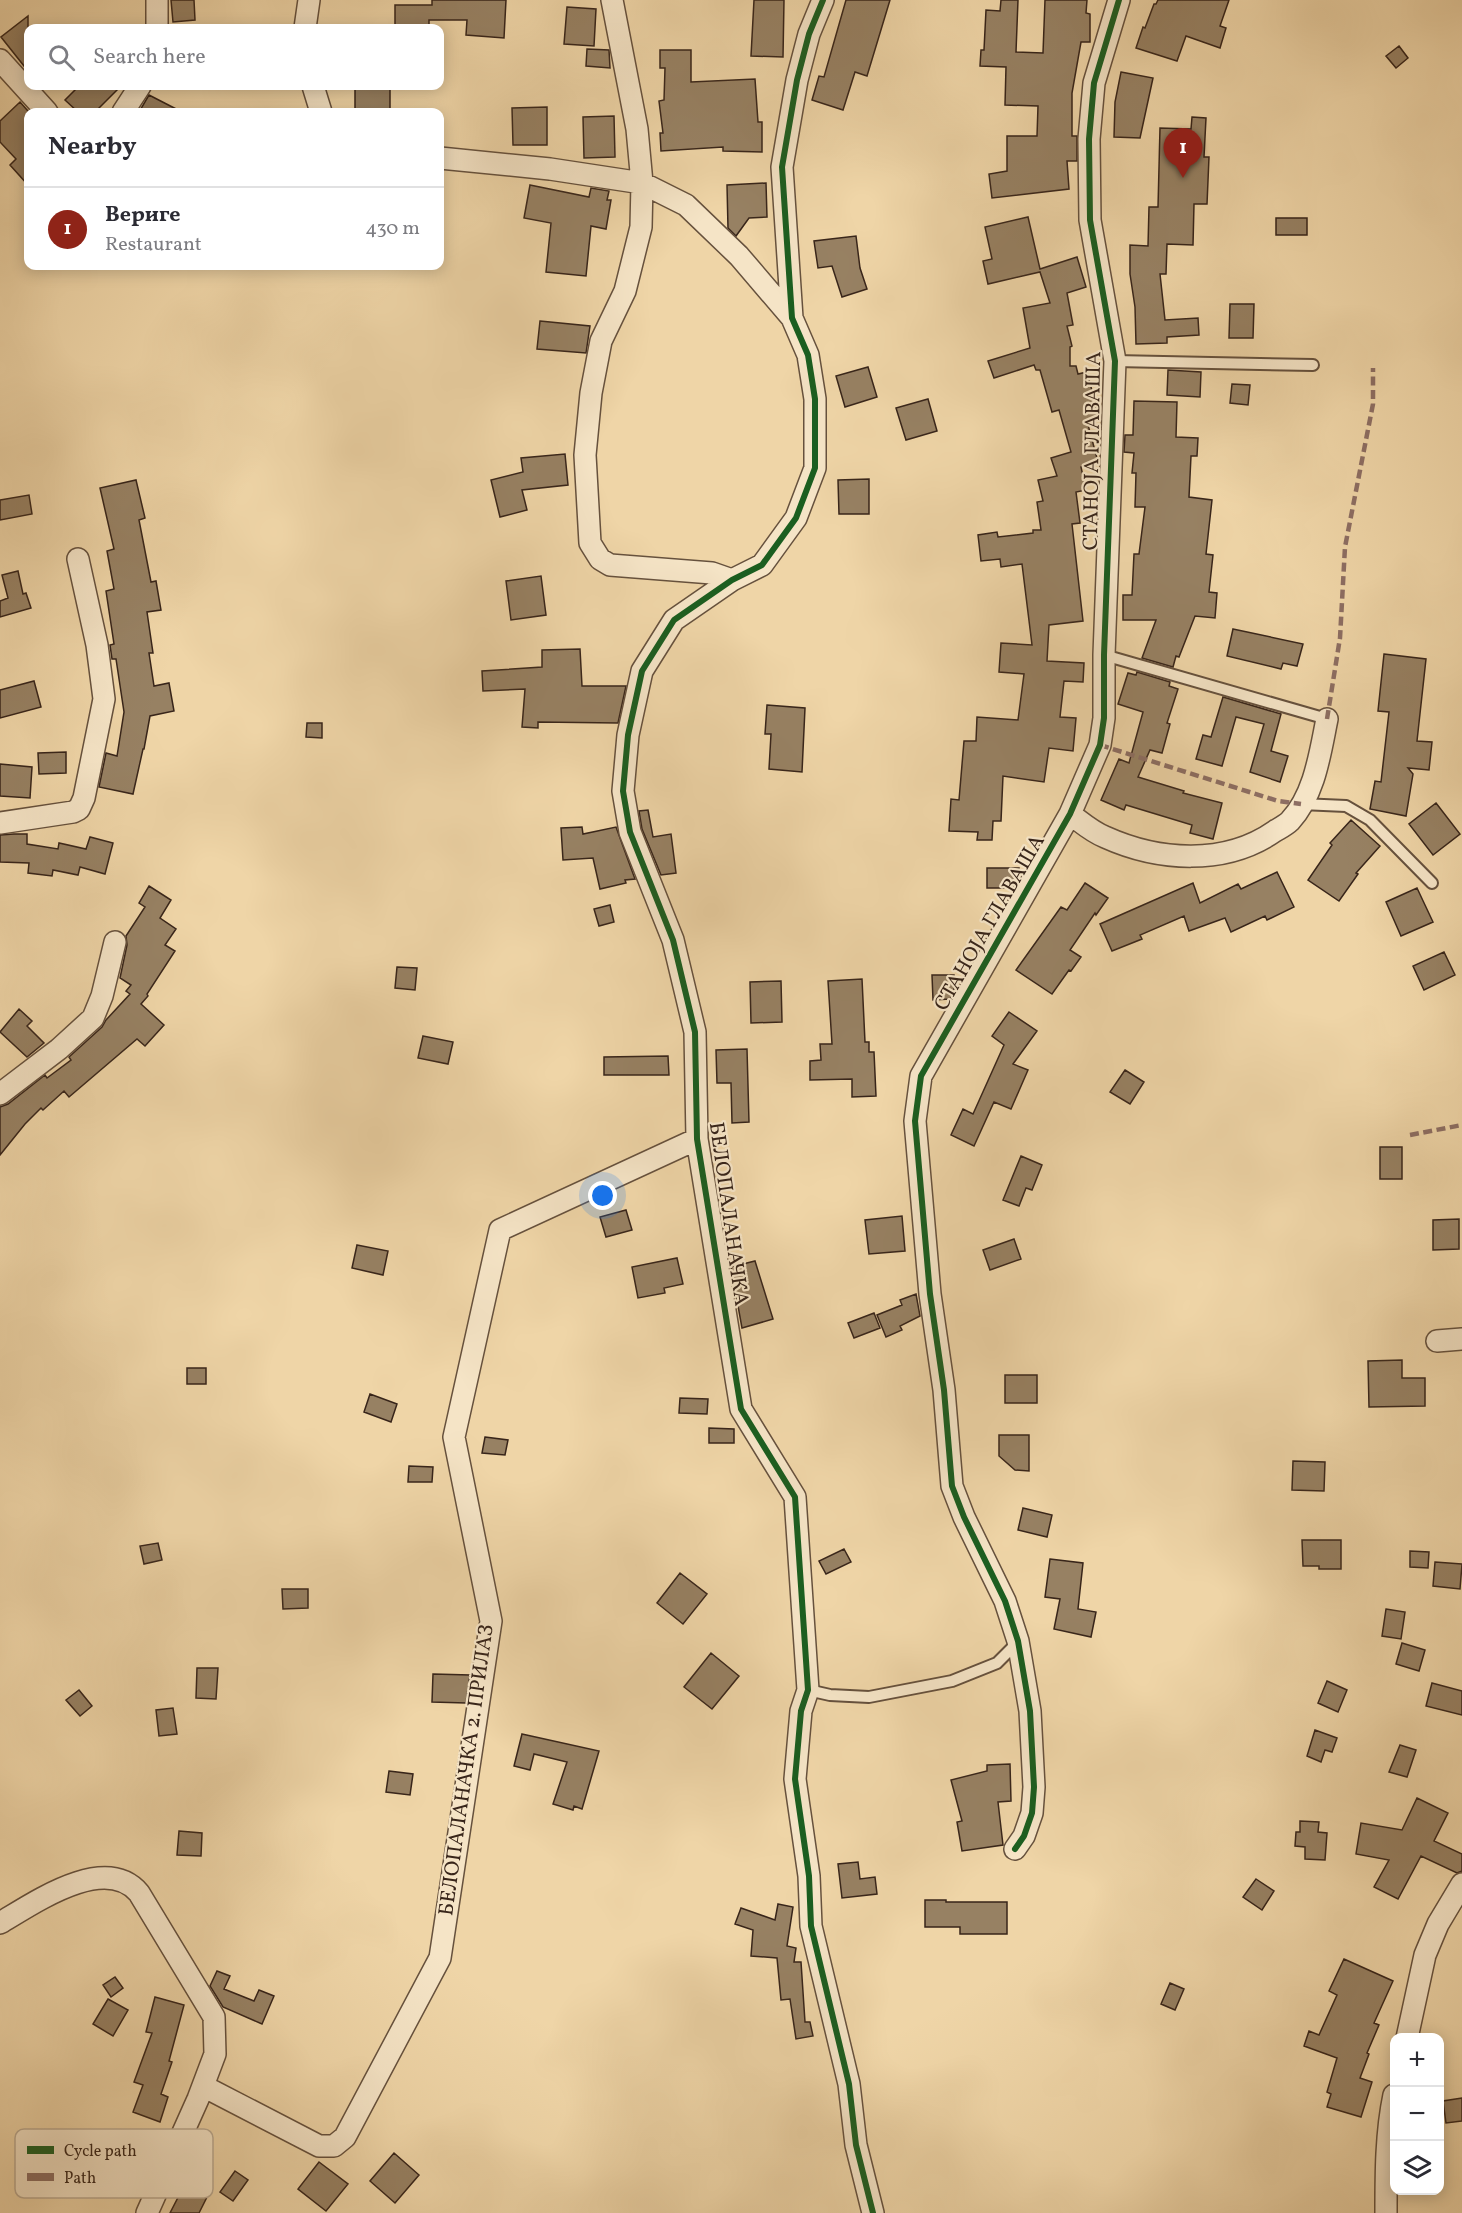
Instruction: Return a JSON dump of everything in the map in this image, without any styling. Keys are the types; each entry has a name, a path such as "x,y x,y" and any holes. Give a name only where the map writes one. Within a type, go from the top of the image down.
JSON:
{"street":[{"path":"157,0 157,24"},
{"path":"306,24 309,0"},
{"path":"612,0 637,129 642,183 641,227 625,291 601,341 591,393 585,455 590,543 600,559 610,565 712,573 732,580"},
{"name":"БЕЛОПАЛАНАЧКА","path":"823,0 809,34 797,80 782,167 792,318 808,356 815,399 815,468 796,518 762,565 732,580 674,620 642,671 628,735 622,791 630,832 674,940 694,1032 697,1139 741,1409 795,1497 808,1690 801,1711 795,1779 808,1866 811,1926 849,2084 856,2145 873,2213"},
{"name":"СТАНОЈА ГЛАВАША","path":"1015,1849 1024,1836 1032,1813 1034,1787 1030,1711 1018,1641 1005,1601 964,1517 952,1486 944,1390 930,1294 915,1121 921,1076 1071,814 1100,745 1104,718 1104,655 1115,361 1090,220 1089,139 1094,83 1119,0"},
{"path":"0,60 24,87"},
{"path":"27,90 43,108"},
{"path":"126,108 137,90"},
{"path":"315,90 320,108"},
{"path":"444,158 550,169 642,183 686,205 739,256 792,318"},
{"path":"0,823 73,812 79,809 84,798 104,699 97,645 78,559"},
{"path":"1071,814 1102,836 1134,849 1163,855 1192,857 1248,846 1290,821 1301,804 1311,787 1327,719"},
{"path":"0,1094 59,1049 93,1018 102,996 115,942"},
{"name":"БЕЛОПАЛАНАЧКА 2. ПРИЛАЗ","path":"203,2086 320,2146 333,2146 345,2137 440,1958 491,1621 454,1437 500,1230 697,1139"},
{"path":"1437,1341 1462,1339"},
{"path":"0,1923 54,1891 102,1878 128,1882 139,1893 214,2017 215,2054 184,2129"},
{"path":"1408,2033 1425,1955 1438,1924 1462,1884"},
{"path":"1386,2213 1390,2122"},
{"path":"147,2213 154,2198"}],"lane":[{"path":"1115,361 1313,365"},
{"path":"1104,655 1327,719"},
{"path":"1301,804 1346,806 1370,820 1431,883"},
{"path":"808,1690 830,1695 869,1697 952,1682 997,1663 1018,1641"}],"building":[{"path":"171,0 194,0 195,20 173,22"},
{"path":"432,0 506,0 504,38 466,35 467,20 429,20 429,24 395,24 395,5 432,5"},
{"path":"754,0 784,0 783,57 751,56"},
{"path":"846,0 890,0 867,76 855,72 843,110 812,100 819,76 824,77"},
{"path":"1001,0 1018,0 1016,52 1043,53 1045,0 1087,0 1086,13 1090,14 1090,42 1081,42 1072,93 1072,136 1077,136 1077,161 1067,161 1069,189 992,198 989,174 1007,171 1007,136 1037,136 1038,106 1005,105 1006,67 980,66 981,50 984,50 986,10 1000,11"},
{"path":"1158,0 1229,0 1220,26 1226,28 1220,48 1186,36 1177,61 1136,48 1143,27 1145,28 1154,4"},
{"path":"567,7 596,9 594,46 564,44"},
{"path":"28,16 28,24 24,24 24,66 1,37"},
{"path":"1399,46 1408,58 1396,68 1386,56"},
{"path":"587,49 609,50 610,68 586,66"},
{"path":"660,50 691,50 691,82 755,79 758,122 762,122 762,152 723,151 723,147 661,151 660,133 663,133 659,101 664,100 665,68 660,68"},
{"path":"1121,72 1153,78 1140,138 1114,137 1115,102"},
{"path":"75,90 117,90 99,108 74,108 65,100"},
{"path":"355,90 390,90 390,108 355,108"},
{"path":"149,95 174,108 141,108"},
{"path":"20,102 25,108 24,181 10,165 16,159 0,142 0,121"},
{"path":"547,107 547,145 513,145 512,108"},
{"path":"614,116 615,157 584,158 583,117"},
{"path":"1192,117 1206,118 1204,157 1209,157 1207,204 1194,204 1193,245 1167,244 1166,274 1160,274 1165,320 1198,318 1199,335 1167,337 1167,343 1136,344 1130,245 1148,246 1149,207 1158,207 1160,128 1191,129"},
{"path":"766,183 767,217 749,218 736,236 728,228 727,185"},
{"path":"530,185 589,197 591,188 609,191 607,200 611,200 606,229 591,226 586,276 546,272 551,223 524,218"},
{"path":"1028,217 1040,269 1077,257 1086,287 1067,293 1073,325 1067,326 1072,346 1070,347 1070,366 1076,366 1078,374 1087,372 1099,417 1087,421 1098,462 1081,467 1086,490 1076,492 1080,523 1072,524 1083,621 1049,625 1047,661 1084,663 1083,682 1064,681 1060,717 1076,718 1073,751 1049,748 1044,782 1003,776 1001,821 993,821 992,840 977,840 978,832 949,831 951,799 959,800 964,741 976,741 977,717 1018,720 1024,674 999,672 1001,643 1032,645 1022,564 1001,567 1000,559 981,561 978,535 997,532 998,537 1041,530 1037,502 1043,501 1038,480 1057,476 1051,458 1071,452 1059,410 1052,412 1040,370 1036,370 1034,365 994,378 988,361 1030,348 1023,308 1050,303 1040,272 988,284 983,261 992,259 985,227"},
{"path":"1276,218 1307,218 1307,235 1276,235"},
{"path":"856,236 860,268 867,289 842,297 832,266 818,268 814,241"},
{"path":"1230,304 1254,304 1253,338 1229,338"},
{"path":"540,321 590,326 586,353 537,349"},
{"path":"868,367 877,397 845,407 836,376"},
{"path":"1168,370 1201,372 1200,397 1167,395"},
{"path":"1232,384 1250,385 1248,405 1230,403"},
{"path":"928,399 937,431 906,440 896,408"},
{"path":"1134,401 1177,402 1176,437 1198,438 1197,456 1191,456 1189,497 1212,500 1206,554 1213,555 1209,592 1217,593 1215,618 1195,616 1173,667 1142,658 1156,620 1123,620 1123,595 1132,595 1134,554 1139,554 1145,507 1135,507 1136,473 1132,473 1134,453 1124,452 1125,435 1133,435"},
{"path":"565,454 568,485 522,490 527,510 500,517 491,480 523,472 521,458"},
{"path":"869,479 869,514 839,514 838,480"},
{"path":"136,480 145,518 139,520 151,582 156,581 161,610 147,612 153,653 149,653 154,686 169,683 174,711 150,716 133,794 99,787 106,753 117,756 124,712 116,659 112,659 110,645 114,644 106,591 114,589 107,551 114,549 100,488"},
{"path":"29,495 32,514 0,520 0,500"},
{"path":"18,571 23,594 26,593 31,608 0,617 0,601 8,598 2,575"},
{"path":"541,576 546,615 511,620 506,581"},
{"path":"1233,629 1303,644 1297,666 1283,663 1281,669 1227,656"},
{"path":"580,649 582,686 626,686 618,723 538,722 538,728 522,727 525,689 483,691 482,671 542,667 542,650"},
{"path":"1384,654 1426,659 1417,741 1432,742 1429,770 1408,768 1413,774 1406,816 1370,809 1375,781 1381,782 1389,712 1378,711"},
{"path":"1137,672 1170,682 1169,686 1178,689 1167,723 1170,724 1162,753 1150,750 1138,777 1184,791 1183,793 1222,803 1213,839 1190,833 1192,825 1126,805 1124,810 1101,800 1119,759 1129,763 1143,712 1118,704 1128,673 1136,675"},
{"path":"34,681 41,707 0,718 0,690"},
{"path":"1223,697 1281,714 1271,751 1288,756 1280,782 1250,772 1264,724 1236,717 1222,766 1196,759 1203,735 1211,737"},
{"path":"767,705 805,708 802,772 769,769 771,734 765,734"},
{"path":"307,723 322,723 322,738 306,737"},
{"path":"66,752 66,773 39,774 38,753"},
{"path":"0,764 32,767 30,798 0,796"},
{"path":"1436,803 1460,834 1433,855 1409,824"},
{"path":"648,810 653,837 671,834 676,873 661,875 642,829 639,811"},
{"path":"1351,820 1380,846 1356,873 1358,874 1339,901 1308,880 1332,845 1330,843"},
{"path":"582,827 583,834 616,827 635,879 600,889 593,858 563,860 561,828"},
{"path":"27,834 27,844 58,849 59,843 86,849 90,837 113,843 105,874 80,867 78,875 53,870 52,876 28,873 29,863 0,862 0,835"},
{"path":"987,868 1019,868 1019,878 1013,888 987,888"},
{"path":"1277,872 1294,907 1267,920 1265,916 1231,932 1225,918 1189,931 1184,916 1140,935 1142,939 1112,951 1100,924 1193,883 1200,903 1238,884 1241,889"},
{"path":"1085,883 1108,898 1070,950 1081,957 1052,994 1016,970 1061,907 1067,910"},
{"path":"149,886 171,900 160,918 176,929 165,945 175,951 141,1004 164,1025 145,1046 137,1039 69,1097 64,1091 43,1110 41,1108 0,1155 0,1107 8,1104 45,1075 47,1078 71,1060 69,1057 102,1027 130,994 126,991 131,985 120,978 127,945 126,936 145,907 139,903"},
{"path":"1417,888 1433,922 1401,936 1386,902"},
{"path":"610,905 614,922 599,926 594,909"},
{"path":"1444,952 1455,975 1424,990 1413,966"},
{"path":"397,967 417,968 415,990 395,988"},
{"path":"932,975 954,975 954,992 950,999 933,1000"},
{"path":"862,979 865,1042 869,1042 869,1052 874,1052 876,1096 852,1097 852,1079 810,1080 810,1061 821,1060 820,1044 832,1044 828,981"},
{"path":"781,981 782,1022 751,1023 750,982"},
{"path":"19,1009 32,1021 27,1026 44,1043 27,1057 0,1032"},
{"path":"1009,1012 1037,1031 1013,1064 1028,1070 1011,1109 994,1102 974,1146 951,1135 963,1109 973,1114 1004,1045 992,1036"},
{"path":"423,1036 453,1042 448,1064 418,1058"},
{"path":"747,1049 749,1122 732,1123 731,1083 717,1083 716,1050"},
{"path":"668,1056 669,1075 604,1075 604,1057"},
{"path":"1125,1070 1144,1082 1130,1104 1110,1092"},
{"path":"1380,1147 1402,1147 1402,1179 1380,1179"},
{"path":"1021,1156 1042,1165 1032,1190 1026,1188 1019,1206 1003,1200"},
{"path":"626,1210 632,1230 606,1237 600,1217"},
{"path":"902,1216 905,1251 869,1254 865,1220"},
{"path":"1459,1219 1459,1249 1433,1250 1433,1220"},
{"path":"1014,1239 1021,1259 990,1270 983,1250"},
{"path":"357,1245 388,1251 383,1275 352,1268"},
{"path":"677,1258 683,1284 664,1288 665,1293 638,1298 632,1267"},
{"path":"755,1261 773,1319 742,1328 731,1267"},
{"path":"916,1294 920,1316 900,1326 902,1330 886,1337 877,1315 902,1305 900,1300"},
{"path":"874,1313 880,1328 854,1338 848,1323"},
{"path":"1402,1360 1402,1378 1425,1378 1425,1406 1369,1407 1368,1361"},
{"path":"187,1368 206,1368 206,1384 187,1384"},
{"path":"1005,1375 1037,1375 1037,1403 1005,1403"},
{"path":"370,1394 397,1404 391,1422 364,1412"},
{"path":"680,1398 708,1399 707,1414 679,1413"},
{"path":"709,1428 734,1429 734,1443 709,1443"},
{"path":"999,1435 1029,1435 1029,1471 1015,1470 999,1456"},
{"path":"485,1437 508,1440 505,1455 482,1453"},
{"path":"1293,1461 1325,1462 1324,1491 1292,1490"},
{"path":"409,1466 433,1467 432,1482 408,1482"},
{"path":"1023,1508 1052,1515 1047,1537 1018,1530"},
{"path":"1302,1540 1341,1540 1341,1569 1303,1566"},
{"path":"158,1543 162,1560 144,1564 140,1546"},
{"path":"844,1549 851,1562 826,1574 819,1561"},
{"path":"1410,1551 1429,1552 1428,1568 1410,1567"},
{"path":"1050,1559 1083,1563 1078,1609 1096,1612 1091,1637 1054,1629 1060,1599 1045,1597"},
{"path":"1435,1562 1462,1564 1460,1589 1433,1586"},
{"path":"680,1573 707,1594 683,1624 657,1603"},
{"path":"282,1589 308,1589 308,1608 283,1609"},
{"path":"1386,1609 1405,1612 1401,1639 1382,1636"},
{"path":"1402,1643 1425,1650 1419,1671 1396,1664"},
{"path":"711,1653 739,1676 712,1709 684,1687"},
{"path":"197,1668 218,1668 216,1699 196,1698"},
{"path":"433,1674 470,1675 466,1703 432,1702"},
{"path":"1327,1681 1347,1690 1338,1712 1318,1703"},
{"path":"1432,1683 1462,1691 1462,1715 1426,1706"},
{"path":"79,1690 92,1706 80,1716 66,1700"},
{"path":"173,1708 177,1734 159,1736 156,1710"},
{"path":"1315,1730 1337,1738 1332,1752 1325,1750 1321,1762 1307,1756"},
{"path":"522,1734 599,1751 582,1809 574,1806 573,1810 553,1804 567,1762 534,1754 530,1770 514,1766"},
{"path":"1400,1745 1416,1750 1407,1777 1389,1772"},
{"path":"1010,1764 1011,1801 998,1802 1003,1845 962,1851 957,1822 962,1821 951,1780 987,1771 987,1765"},
{"path":"389,1771 413,1774 410,1795 386,1792"},
{"path":"1417,1798 1448,1813 1434,1841 1462,1854 1462,1871 1457,1873 1421,1856 1398,1899 1374,1887 1389,1860 1356,1854 1361,1823 1402,1830"},
{"path":"1300,1821 1319,1822 1318,1832 1327,1833 1325,1860 1305,1859 1305,1847 1295,1846 1296,1832 1300,1832"},
{"path":"179,1831 202,1833 201,1856 177,1855"},
{"path":"858,1862 860,1879 875,1877 877,1894 842,1898 838,1864"},
{"path":"1256,1879 1274,1891 1262,1910 1243,1897"},
{"path":"925,1900 1007,1902 1007,1934 960,1934 960,1927 925,1927"},
{"path":"778,1904 793,1907 787,1946 796,1948 794,1962 801,1962 805,2022 810,2022 813,2036 796,2039 790,1999 781,2000 777,1958 751,1956 753,1930 735,1924 741,1908 775,1920"},
{"path":"1344,1959 1393,1981 1374,2023 1379,2025 1367,2053 1369,2054 1360,2078 1372,2082 1361,2117 1327,2107 1331,2094 1327,2092 1337,2058 1304,2046 1309,2031 1319,2035 1337,1995 1329,1991"},
{"path":"217,1971 230,1976 224,1989 254,2001 259,1990 274,1996 262,2024 223,2007 210,1986"},
{"path":"115,1977 123,1988 111,1997 103,1985"},
{"path":"1170,1983 1184,1989 1175,2010 1161,2004"},
{"path":"155,1997 184,2005 169,2061 172,2062 161,2094 168,2097 160,2122 133,2112 143,2085 134,2082 152,2033 146,2032"},
{"path":"108,1999 128,2010 113,2036 93,2024"},
{"path":"1462,2098 1462,2121 1446,2123 1444,2101"},
{"path":"394,2153 419,2175 395,2203 370,2181"},
{"path":"319,2162 348,2184 326,2211 298,2189"},
{"path":"235,2171 248,2180 233,2201 220,2192"},
{"path":"178,2198 206,2198 199,2213 170,2213"}],"marked path":[{"path":"1327,719 1340,638 1345,547 1373,404 1373,368"},
{"path":"1100,745 1278,801 1301,804"},
{"path":"1410,1135 1462,1125"}],"cycle path":[{"path":"823,0 809,34 797,80 782,167 792,318 808,355 815,399 815,468 796,518 762,565 732,580 674,620 642,671 628,735 623,791 630,832 673,940 695,1032 697,1139 741,1409 795,1497 808,1690 801,1711 795,1779 809,1876 811,1926 849,2084 856,2145 873,2213"},
{"path":"1015,1849 1024,1836 1032,1813 1034,1787 1030,1711 1018,1641 1005,1601 964,1517 952,1486 944,1390 930,1294 915,1121 921,1076 1070,814 1100,745 1104,718 1104,655 1115,361 1090,220 1089,139 1094,83 1119,0"}],"place":[{"name":"Вериге","path":"1183,178"}]}
